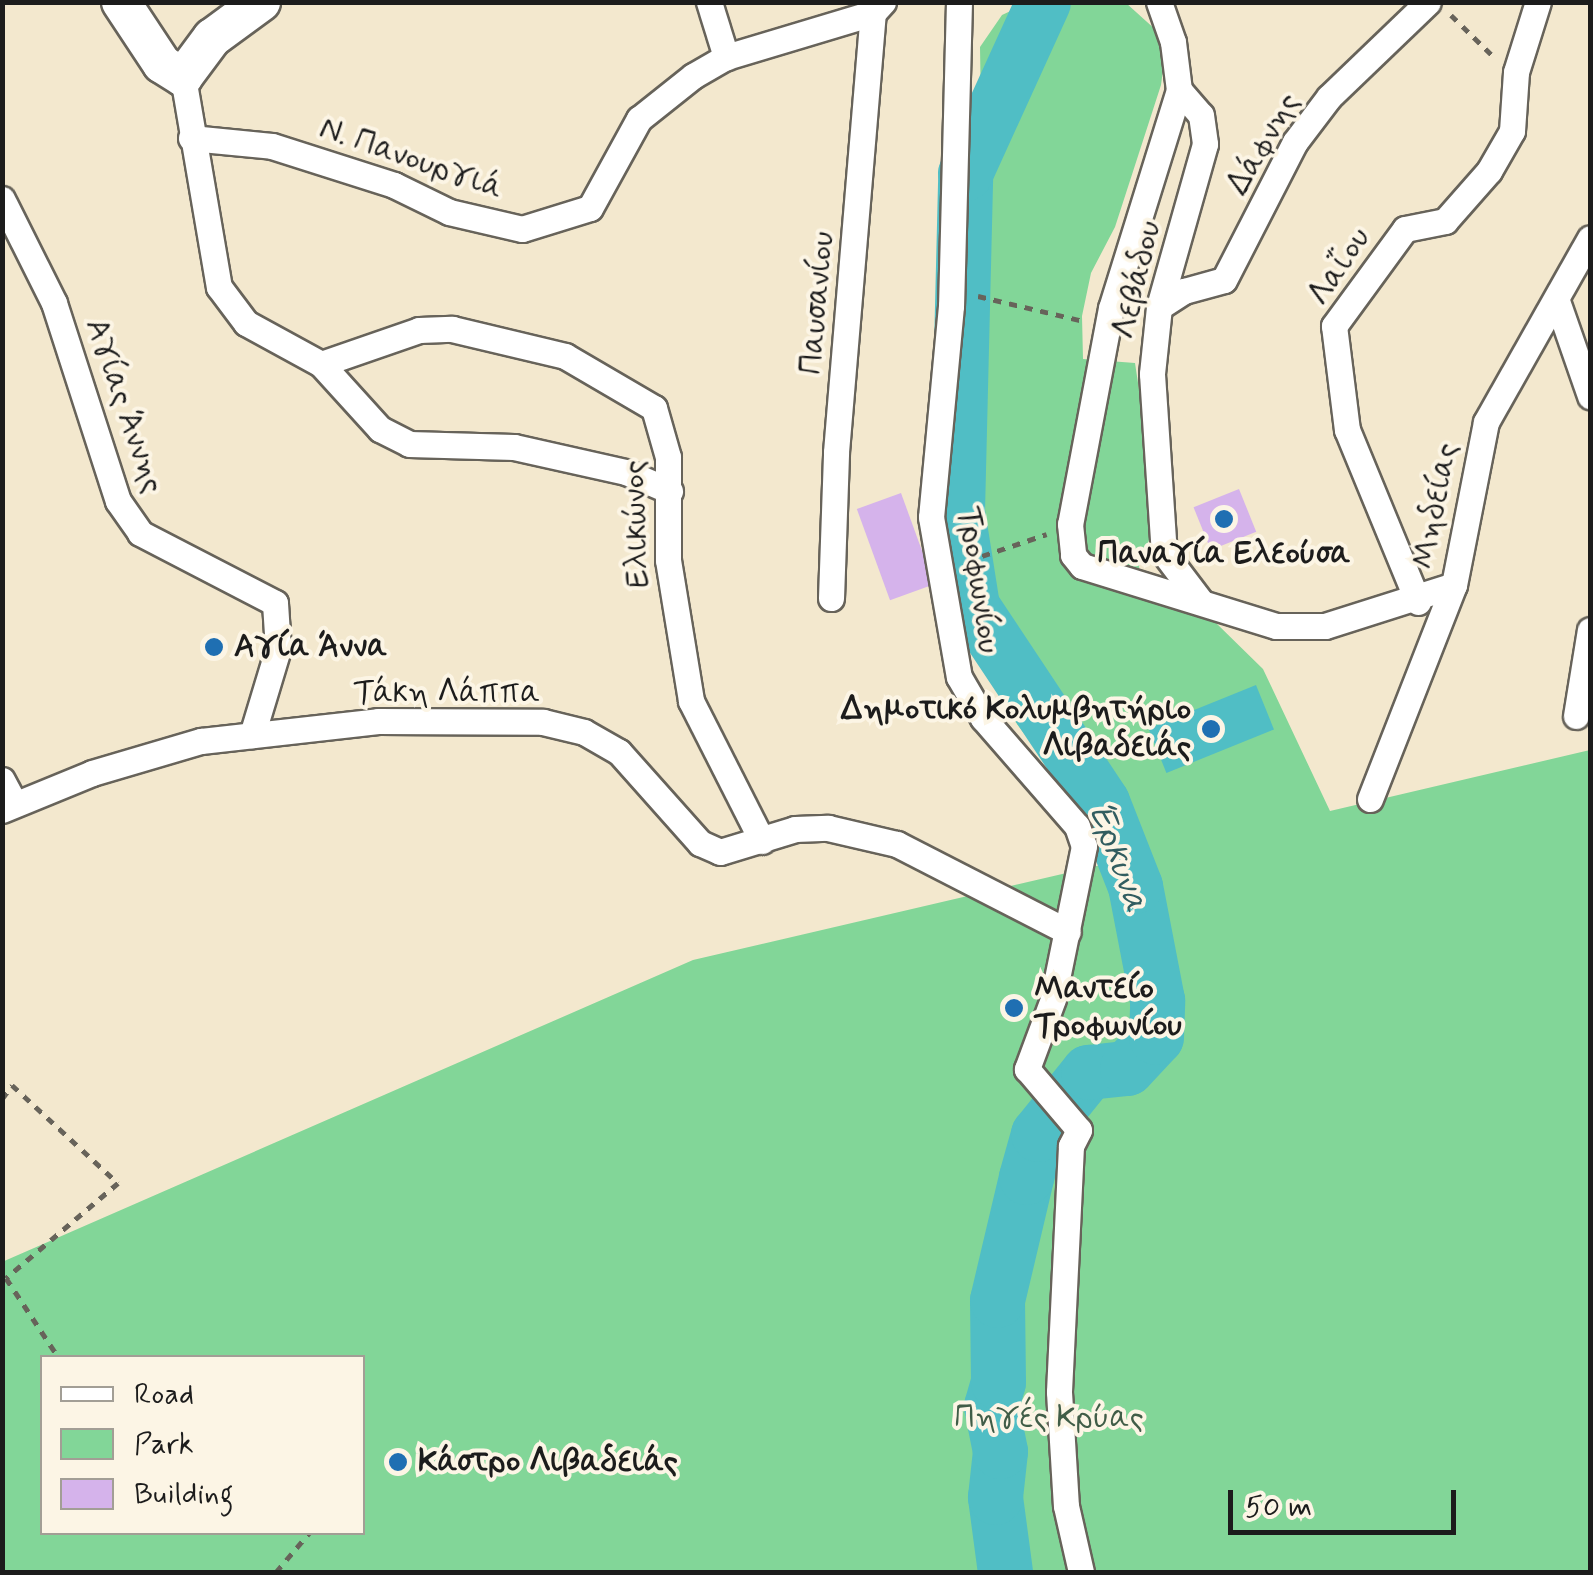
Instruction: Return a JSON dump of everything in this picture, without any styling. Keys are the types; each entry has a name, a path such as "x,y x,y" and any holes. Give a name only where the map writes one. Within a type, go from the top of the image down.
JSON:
{"main road":[{"path":"121,2 162,64 182,77 212,38 261,2"}],"street":[{"path":"709,2 726,57"},
{"name":"Τροφωνίου","path":"958,2 951,289 931,518 959,677 982,718 1077,826 1084,846 1053,999 1027,1069 1079,1130 1071,1146 1059,1392 1066,1506 1080,1572"},
{"name":"Λεβάδου","path":"1158,2 1173,42 1179,90 1107,327 1070,524 1073,555 1082,566 1201,602"},
{"name":"Δάφνης","path":"1159,307 1184,291 1224,280 1295,142 1330,97 1428,2"},
{"name":"Λαΐου","path":"1418,602 1346,430 1334,326 1405,229 1445,221 1466,204 1512,131 1516,72 1538,2"},
{"name":"Ν. Πανουργιά","path":"191,138 272,146 394,185 449,212 522,229 590,208 639,118 726,57 878,8"},
{"name":"Παυσανίου","path":"831,598 836,452 878,8"},
{"path":"182,77 219,287 228,305 246,323 321,364 380,429 409,444 514,447 626,472 670,491"},
{"name":"Λεβάδου","path":"1179,90 1200,115 1205,144 1159,307 1152,374 1164,553 1201,602"},
{"name":"Αγίας Άννης","path":"2,200 54,303 118,501 140,533 275,603 278,650 252,735"},
{"name":"Μηδείας","path":"1370,799 1454,586 1486,422 1515,362 1558,301 1590,238"},
{"path":"1558,301 1590,396"},
{"name":"Ελικώνος","path":"321,364 432,328 565,356 654,408 664,430 670,491 668,560 691,701 762,841"},
{"path":"1201,602 1276,626 1325,626 1418,602 1454,586"},
{"path":"1576,716 1590,630"},
{"name":"Τάκη Λάππα","path":"9,807 155,753 252,735 378,722 544,722 584,732 618,752 700,843 720,852 795,828 828,828 897,844 1068,932"},
{"path":"2,780 9,807"}],"path":[{"path":"1440,2 1479,46 1516,72"},
{"path":"951,289 1107,327"},
{"path":"940,568 1021,546"},
{"path":"2,1099 12,1085 118,1183 6,1278 57,1355"},
{"path":"276,1572 307,1535"}],"green space":[{"name":"Πηγές Κρύας","path":"1030,2 1126,3 1167,40 1161,85 1115,227 1091,273 1082,316 1083,359 1135,363 1153,482 1151,535 1139,566 1143,598 1214,621 1263,669 1330,811 1590,750 1590,1572 3,1572 2,1262 693,960 1101,865 1094,827 1011,716 975,652 948,526 947,477 983,239 980,47 1002,15"}],"water":[{"name":"Δημοτικό Κολυμβητήριο Λιβαδειάς","path":"1256,685 1274,730 1166,773 1148,728"}],"building":[{"name":"Παναγία Ελεούσα","path":"1239,489 1256,532 1211,550 1194,507"},
{"path":"901,493 934,584 890,600 857,509"}],"waterway":[{"name":"Έρκυνα","path":"1005,1572 995,1497 1000,1451 991,1406 998,1382 997,1300 1026,1177 1038,1134 1088,1072 1127,1068 1156,1037 1157,1000 1135,886 1102,802 972,606 957,511 965,173 1043,2"}],"place":[{"name":"Παναγία Ελεούσα","path":"1224,519"},
{"name":"Αγία Άννα","path":"214,647"},
{"name":"Δημοτικό Κολυμβητήριο Λιβαδειάς","path":"1211,729"},
{"name":"Μαντείο Τροφωνίου","path":"1014,1008"},
{"name":"Κάστρο Λιβαδειάς","path":"398,1462"}]}
